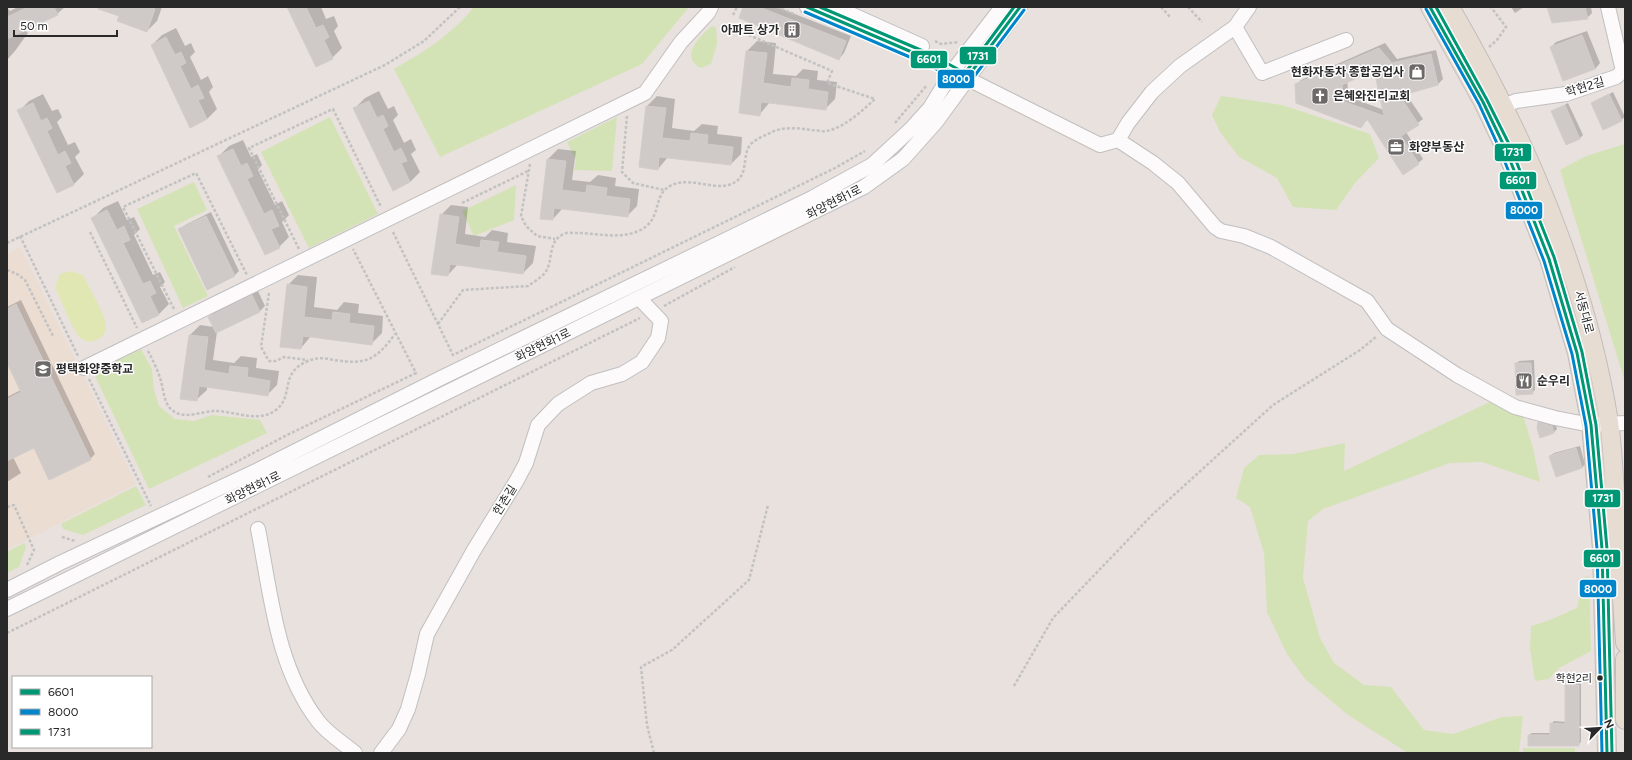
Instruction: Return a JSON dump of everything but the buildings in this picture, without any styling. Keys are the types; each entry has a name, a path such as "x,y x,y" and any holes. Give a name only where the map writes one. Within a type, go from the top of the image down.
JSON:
{"main road":[{"name":"서동대로","path":"1430,7 1486,109 1506,150 1549,259 1577,353 1591,425 1602,549 1607,753"},
{"name":"서동대로","path":"1450,7 1504,106 1558,228 1575,280 1599,369 1617,423 1625,643"},
{"path":"1625,659 1625,720"}],"street":[{"path":"84,368 645,94 681,42 708,13 711,7"},
{"path":"807,7 928,60 955,68"},
{"path":"835,7 969,75 1100,145 1118,140 1152,92 1180,66 1235,27 1249,7"},
{"name":"화양현화1로","path":"7,590 60,563 258,470 441,378 849,178 872,165 910,130 930,108 955,68 1002,7"},
{"name":"화양현화1로","path":"7,609 864,187 903,159 936,122 1020,7"},
{"name":"학현2길","path":"1504,106 1516,101 1566,94 1616,77 1623,71 1608,7"},
{"path":"1235,27 1262,73 1346,40"},
{"path":"1118,140 1153,163 1178,183 1215,227 1221,231 1244,236 1271,247 1360,297 1366,301 1387,329 1457,375 1515,407 1555,418 1591,425 1617,423"},
{"name":"한촌길","path":"381,753 399,729 408,709 427,634 474,550 517,480 526,463 538,425 558,404 591,383 622,374 642,362 658,338 661,321 639,298"},
{"path":"258,529 280,643 298,692 319,723 355,753"}],"path":[{"path":"7,243 385,66 424,41 460,7"},
{"path":"733,15 737,7"},
{"path":"1162,7 1171,18"},
{"path":"1188,7 1202,22"},
{"path":"1477,55 1497,40 1506,27 1491,7"},
{"path":"533,148 521,216 526,226 537,236 555,239 565,233 623,236 638,231 651,223 657,211 659,196 664,190 678,182 727,186 738,179 744,171 745,155 751,143 775,130 798,128 827,131 842,124 875,99 827,83 832,71 730,27"},
{"path":"893,126 930,81"},
{"path":"628,102 622,172 634,183 664,190"},
{"path":"305,260 249,148 333,109 453,355 835,168 870,147"},
{"path":"462,203 529,171"},
{"path":"180,321 123,207 196,173 252,286"},
{"path":"90,232 161,379 169,407 176,412 185,414 215,411 252,416 265,415 276,410 282,404 292,372 308,360"},
{"path":"206,478 287,435 416,373 348,239"},
{"path":"438,324 463,290 528,286 536,281 545,272 555,239"},
{"path":"7,270 17,274 25,280 53,336"},
{"path":"272,276 261,347 269,361 276,361 284,357 308,360 317,358 361,362 383,351 395,334"},
{"path":"659,308 673,301"},
{"path":"7,633 645,315"},
{"path":"1014,686 1053,618 1153,514 1274,405 1360,350 1387,329"},
{"path":"145,510 158,503"},
{"path":"7,507 14,504 34,550"},
{"path":"654,753 647,725 641,667 672,650 749,580 768,505"},
{"path":"62,537 74,541 80,540"}],"shaded area":[{"name":"평택화양중학교","path":"20,247 136,484 7,550 7,254"}],"green space":[{"path":"474,7 689,7 642,64 440,157 394,69 437,42 456,26"},
{"path":"712,26 716,27 717,44 711,64 701,68 694,63 691,58 691,52 702,35"},
{"path":"1221,96 1282,105 1370,134 1379,158 1355,183 1336,210 1293,207 1277,178 1239,157 1220,132 1212,115"},
{"path":"330,117 378,214 309,248 261,152"},
{"path":"617,117 612,171 574,170 576,160 567,142"},
{"path":"1625,144 1625,382 1560,170 1586,156"},
{"path":"194,182 207,210 174,226 208,296 183,308 137,209"},
{"path":"516,185 514,220 474,236 462,211"},
{"path":"70,271 83,275 103,315 106,330 101,338 97,340 88,341 80,337 70,320 55,287 60,274"},
{"path":"141,349 152,369 154,390 159,406 175,419 194,421 212,415 260,420 267,433 149,489 93,372"},
{"path":"1494,400 1524,418 1533,448 1540,482 1482,462 1450,463 1323,509 1308,521 1303,578 1320,638 1334,663 1364,685 1391,687 1424,730 1453,734 1502,717 1523,716 1519,753 1408,753 1348,715 1305,679 1287,654 1267,612 1264,553 1250,507 1236,498 1244,468 1259,455 1293,454 1345,443 1344,471"},
{"path":"136,486 146,505 83,535 63,529 61,524"},
{"path":"24,543 26,547 19,567 7,573 7,552"},
{"path":"1589,576 1591,651 1559,668 1549,679 1535,681 1530,649 1531,626 1550,620 1577,608 1583,578"},
{"path":"1523,748 1575,748 1575,753 1523,753"}],"transit line":[{"name":"6601","path":"807,7 928,59 966,79 1020,7"},
{"name":"1731","path":"820,7 930,54 965,73 1014,7"},
{"name":"6601","path":"1430,7 1483,102 1506,150 1549,259 1577,353 1591,425 1602,549 1607,753"},
{"name":"1731","path":"1436,7 1487,100 1511,148 1554,257 1582,352 1596,425 1607,549 1612,753"},
{"name":"8000","path":"1426,9 1479,104 1501,152 1544,261 1572,354 1586,426 1597,549 1602,753"},
{"name":"8000","path":"805,12 926,64 966,84 970,82 1024,10"}],"place":[{"name":"아파트 상가","path":"792,30"},
{"name":"현화자동차 종합공업사","path":"1417,72"},
{"name":"은혜와진리교회","path":"1320,96"},
{"name":"화양부동산","path":"1396,147"},
{"name":"평택화양중학교","path":"43,369"},
{"name":"순우리","path":"1524,381"},
{"name":"학현2리","path":"1600,678"}]}
